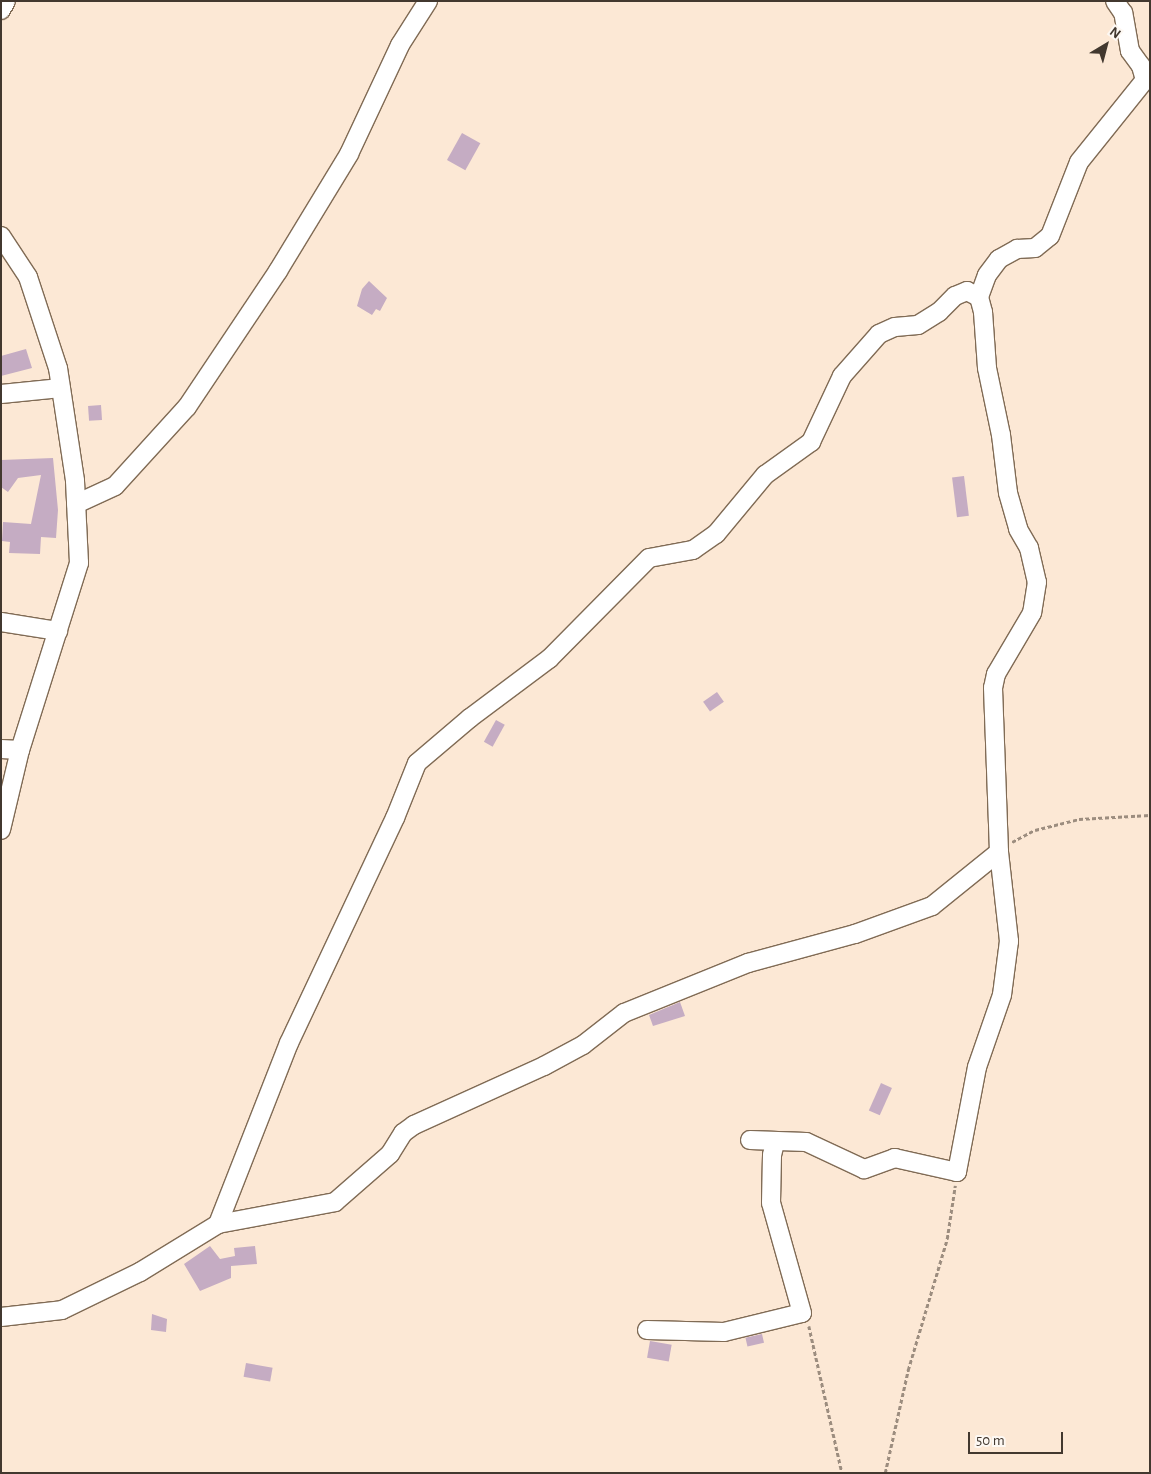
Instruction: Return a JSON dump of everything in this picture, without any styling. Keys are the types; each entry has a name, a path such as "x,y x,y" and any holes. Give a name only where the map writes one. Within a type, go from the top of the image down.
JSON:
{"street":[{"path":"1,10 6,1"},
{"path":"76,504 116,486 187,407 278,271 349,154 400,45 428,1"},
{"path":"750,1140 776,1143 784,1140 822,1147 864,1169 895,1158 957,1172 975,1074 1002,995 1008,961 1007,914 999,852 993,688 996,674 1032,613 1036,582 1029,548 1015,521 1008,493 1001,435 987,368 986,328 979,297 987,275 999,259 1017,248 1034,248 1050,236 1079,162 1144,80 1141,66 1130,51 1123,12 1115,1"},
{"path":"1,236 28,277 58,368 76,504 79,563 20,750 1,830"},
{"path":"218,1224 289,1043 395,818 417,763 470,718 549,659 649,558 693,550 716,534 765,475 811,442 842,376 879,334 895,328 918,325 939,312 955,296 968,291 979,297"},
{"path":"1,394 61,388"},
{"path":"1,622 58,631"},
{"path":"1,749 20,750"},
{"path":"1,1317 62,1310 140,1272 218,1224 335,1202 390,1154 403,1133 414,1125 583,1046 624,1013 748,963 855,934 932,906 999,852"},
{"path":"647,1330 724,1332 802,1313 771,1203 772,1155 776,1143"}],"path":[{"path":"999,852 1035,830 1080,819 1150,815"},
{"path":"885,1473 908,1370 947,1239 957,1172"},
{"path":"802,1313 811,1332 842,1473"}],"building":[{"path":"462,133 480,143 465,170 447,160"},
{"path":"369,281 387,298 380,311 376,309 372,315 357,306 362,289"},
{"path":"26,349 32,368 1,376 1,356"},
{"path":"101,405 102,420 89,421 88,406"},
{"path":"53,458 58,510 56,538 41,537 40,554 9,553 10,542 2,541 3,522 31,524 41,475 18,478 8,492 1,487 1,460"},
{"path":"964,476 969,516 957,517 952,477"},
{"path":"717,692 724,702 710,712 703,702"},
{"path":"496,720 505,725 493,747 484,742"},
{"path":"680,1002 685,1016 653,1026 649,1015"},
{"path":"881,1083 892,1088 880,1115 869,1110"},
{"path":"210,1246 220,1259 235,1256 234,1248 255,1246 257,1264 231,1266 231,1278 200,1291 184,1264"},
{"path":"152,1314 167,1319 166,1332 151,1330"},
{"path":"762,1334 764,1343 747,1347 745,1338"},
{"path":"650,1341 672,1345 669,1362 647,1358"},
{"path":"246,1363 273,1368 270,1381 244,1377"}]}
